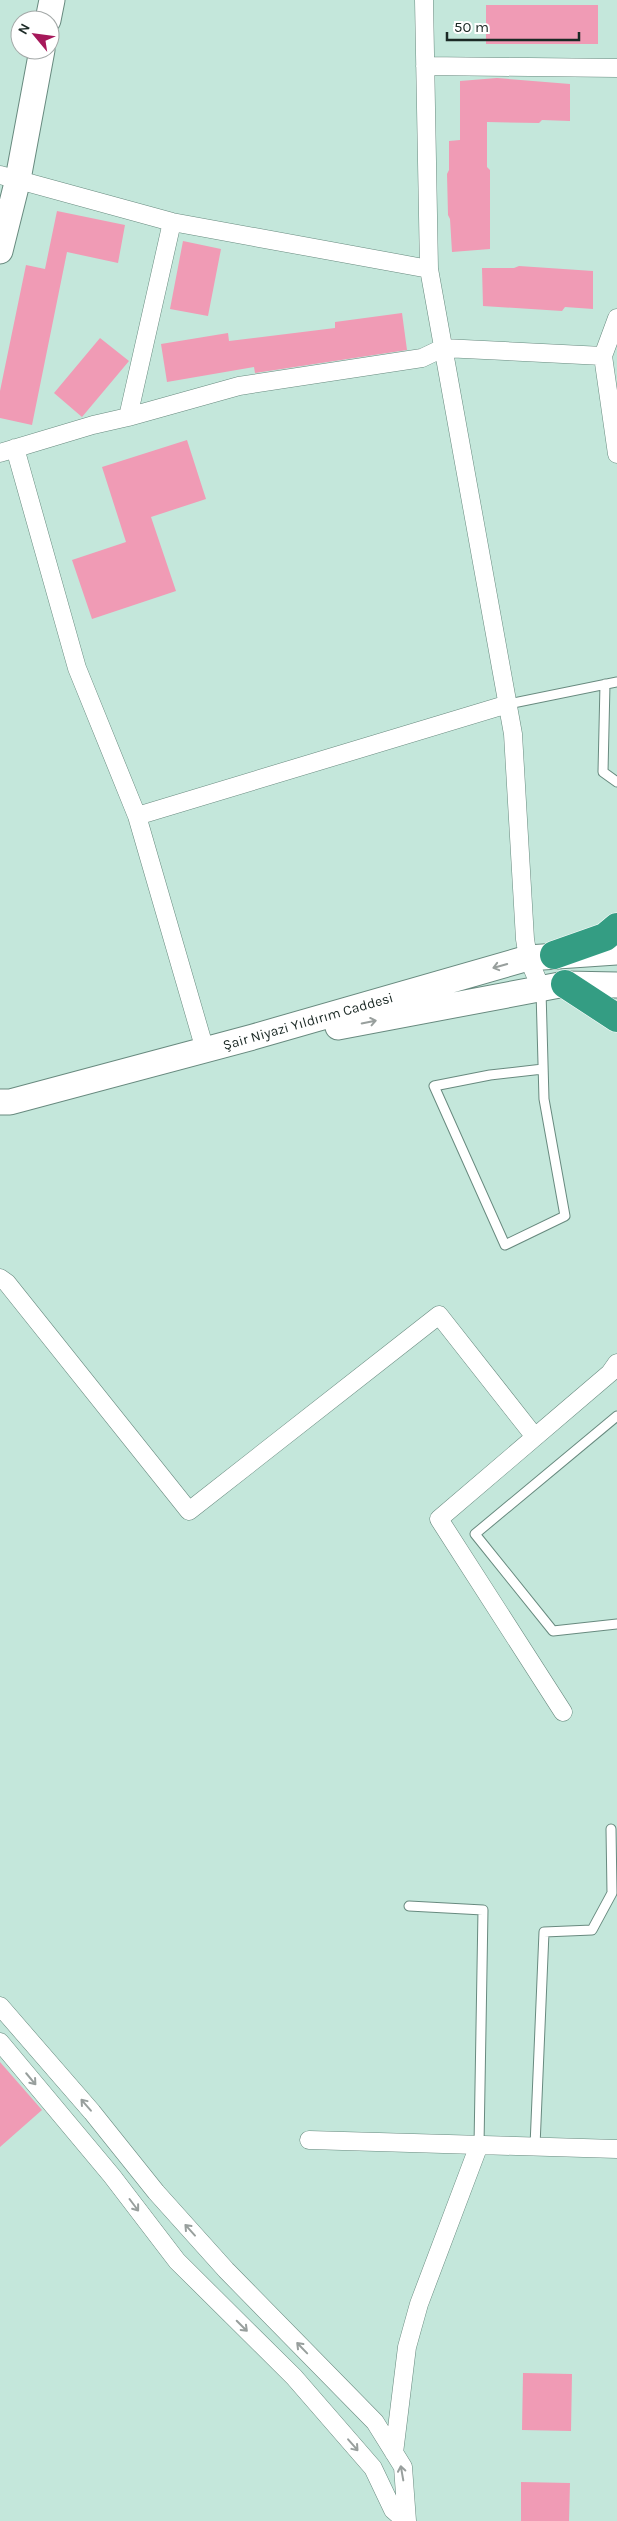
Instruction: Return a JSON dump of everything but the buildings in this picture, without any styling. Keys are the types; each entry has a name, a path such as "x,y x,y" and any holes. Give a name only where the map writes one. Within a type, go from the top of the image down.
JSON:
{"highway":[{"path":"541,956 605,938 617,927"},
{"path":"553,986 617,1018"}],"street":[{"path":"424,0 429,269 513,734 525,939 541,956 553,986"},
{"path":"0,251 9,177 39,60"},
{"path":"425,66 617,68"},
{"path":"9,177 172,222 429,269"},
{"path":"128,417 172,222"},
{"path":"617,318 603,356 617,454"},
{"path":"205,1050 137,816 77,668 7,451 93,425 239,386 422,358 443,348 603,356"},
{"path":"137,816 508,704"},
{"name":"Şair Niyazi Yıldırım Caddesi","path":"0,1102 10,1102 205,1050 541,956 617,952"},
{"path":"0,1116 324,1030 553,986 617,985"},
{"path":"0,1278 7,1283 190,1511 439,1315 535,1437"},
{"path":"563,1712 439,1518 610,1373 617,1363"},
{"path":"0,2006 92,2112 156,2192 226,2270 375,2422 403,2467 406,2521"},
{"path":"0,2042 112,2176 177,2261 294,2377 373,2468 393,2510 406,2521"},
{"path":"309,2140 617,2149"},
{"path":"394,2453 407,2347 419,2304 479,2145"}],"lane":[{"path":"508,704 617,682"},
{"path":"605,684 603,772 617,782"},
{"path":"543,1069 434,1086 505,1245 565,1216 544,1099 543,1069 553,986"},
{"path":"617,1416 475,1534 553,1631 617,1624"},
{"path":"535,2146 544,1932 592,1930 612,1893 611,1829"},
{"path":"409,1906 482,1910 479,2145"}]}
